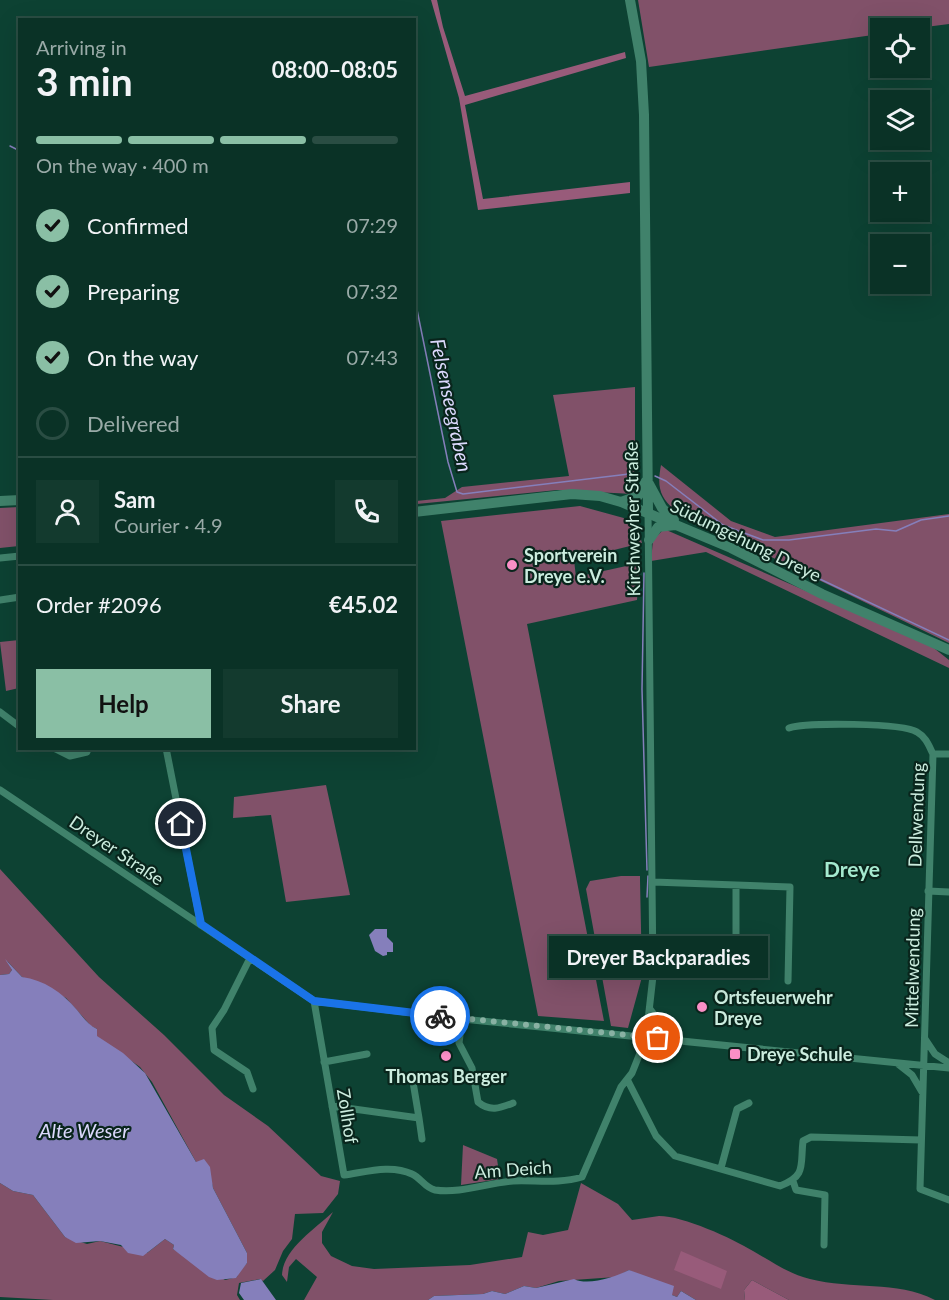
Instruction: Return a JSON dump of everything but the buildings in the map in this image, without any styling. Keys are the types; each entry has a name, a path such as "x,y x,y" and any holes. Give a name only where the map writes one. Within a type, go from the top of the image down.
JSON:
{"main road":[{"name":"Kirchweyher Straße","path":"630,0 641,61 644,115 648,511"},
{"path":"621,502 638,496 647,478"},
{"path":"647,478 662,508 681,526"},
{"name":"Südumgehung Dreye","path":"416,512 572,494 600,496 648,511 822,594 949,650"},
{"path":"0,501 18,500"},
{"path":"649,540 658,527 681,526"}],"street":[{"name":"Kirchweyher Straße","path":"646,1038 650,1009 653,882 648,511"},
{"path":"0,558 18,556"},
{"path":"0,600 18,597"},
{"path":"0,712 18,726"},
{"name":"Dellwendung","path":"789,728 800,724 847,725 915,730 925,738 933,754 928,891"},
{"path":"58,750 70,756 88,750"},
{"path":"166,750 201,924"},
{"path":"933,754 949,754"},
{"name":"Dreyer Straße","path":"0,790 314,1001 646,1038 924,1066 949,1065"},
{"path":"653,882 790,887 788,981"},
{"path":"736,885 736,946"},
{"name":"Mittelwendung","path":"949,892 928,891 926,1039 920,1189 949,1200"},
{"path":"250,958 224,1010 212,1028 214,1050 247,1072 253,1089"},
{"name":"Zollhof","path":"314,1001 344,1175"},
{"path":"650,1009 674,1040"},
{"path":"462,1019 459,1043 472,1068 478,1102 497,1109 513,1103"},
{"name":"Am Deich","path":"344,1175 382,1169 402,1171 418,1177 430,1188 447,1190 513,1181 569,1180 582,1177 621,1087 628,1081 646,1038"},
{"path":"926,1039 935,1054 949,1065"},
{"path":"324,1062 367,1054"},
{"path":"898,1063 912,1075 923,1094"},
{"path":"628,1081 656,1136 675,1156 780,1186 793,1181 801,1172 803,1141 812,1137 921,1140"},
{"path":"413,1082 422,1139"},
{"path":"721,1168 737,1109 749,1103"},
{"path":"332,1106 419,1118"},
{"path":"793,1181 796,1190 825,1195 824,1245"}],"shaded area":[{"path":"431,0 437,0 465,96 625,52 626,58 465,105 483,199 630,182 630,193 478,210 459,98"},
{"path":"638,0 949,0 949,24 930,26 930,18 870,18 870,35 649,67"},
{"path":"635,387 635,491 633,494 557,490 417,504 416,501 445,498 462,487 569,476 553,395"},
{"path":"661,465 731,521 775,537 949,514 949,643 676,511 666,501 661,491 659,479"},
{"path":"580,506 631,520 637,526 642,543 574,560 576,577 640,563 637,600 527,624 604,1021 538,1016 441,521"},
{"path":"18,507 18,546 0,548 0,508"},
{"path":"664,529 930,645 949,660 949,668 706,552 651,561 653,540"},
{"path":"18,640 18,688 6,691 0,642"},
{"path":"326,785 350,895 286,902 271,815 233,818 234,797"},
{"path":"0,869 99,977 164,1035 224,1095 268,1126 321,1176 340,1181 338,1194 323,1213 295,1214 292,1239 283,1251 275,1270 263,1281 260,1279 239,1283 237,1295 240,1300 53,1300 0,1297 0,1183 13,1191 33,1195 65,1237 87,1244 100,1241 147,1253 165,1239 174,1245 173,1249 225,1280 237,1277 247,1263 247,1253 213,1188 210,1175 196,1162 152,1082 140,1067 96,1036 97,1029 91,1026 66,998 22,977 7,961 12,970 9,974 0,975"},
{"path":"621,876 640,876 642,977 628,1028 611,1026 586,889 590,881"},
{"path":"463,1145 497,1159 500,1179 461,1185"},
{"path":"581,1183 618,1204 632,1220 659,1216 694,1224 733,1240 802,1277 842,1284 889,1287 935,1300 789,1300 752,1280 744,1290 745,1300 696,1300 681,1291 677,1297 672,1295 629,1270 616,1277 559,1281 536,1288 524,1286 505,1294 492,1291 483,1294 434,1296 428,1300 304,1300 317,1277 296,1259 289,1267 287,1282 282,1275 288,1257 294,1248 333,1212 322,1232 322,1243 331,1256 352,1266 374,1269 470,1265 522,1257 528,1232 543,1235 568,1230"},
{"path":"681,1251 727,1271 721,1289 674,1270"},
{"path":"752,1280 789,1300 745,1300 744,1290"}],"water":[{"path":"375,929 387,929 387,937 393,943 393,952 387,952 387,955 383,956 375,951 369,935"},
{"name":"Alte Weser","path":"5,959 22,977 38,981 59,992 88,1023 97,1029 97,1036 123,1053 145,1073 196,1162 204,1159 210,1167 213,1188 247,1253 247,1263 236,1278 217,1280 209,1277 173,1249 174,1245 165,1239 143,1256 128,1253 121,1245 100,1241 76,1243 65,1237 33,1195 13,1191 0,1183 0,975 9,974 12,970"},
{"path":"629,1270 674,1286 672,1295 677,1297 681,1291 696,1300 428,1300 434,1296 483,1294 492,1291 505,1294 524,1286 536,1288 574,1279 594,1281"},
{"path":"261,1279 276,1300 244,1300 239,1293 241,1283"}],"waterway":[{"name":"Felsenseegraben","path":"10,146 18,150"},
{"name":"Felsenseegraben","path":"416,305 448,462 457,492 463,494 629,474"},
{"name":"Felsenseegraben","path":"655,476 666,481 723,525 763,540 789,540 876,529 896,531 921,520 949,516"},
{"path":"805,572 949,640"},
{"path":"644,573 642,689 647,870"},
{"path":"647,897 648,876"}],"way so far":[{"path":"440,1016 658,1038"}],"place":[{"name":"Sportverein Dreye e.V.","path":"512,565"},
{"name":"Ortsfeuerwehr Dreye","path":"702,1007"},
{"name":"Dreyer Backparadies","path":"658,1038"},
{"name":"Dreye Schule","path":"735,1054"},
{"name":"Thomas Berger","path":"446,1056"}],"district":[{"name":"Dreye","path":"852,868"}],"route":[{"path":"181,824 201,924 314,1001 331,1005 440,1016"}]}
